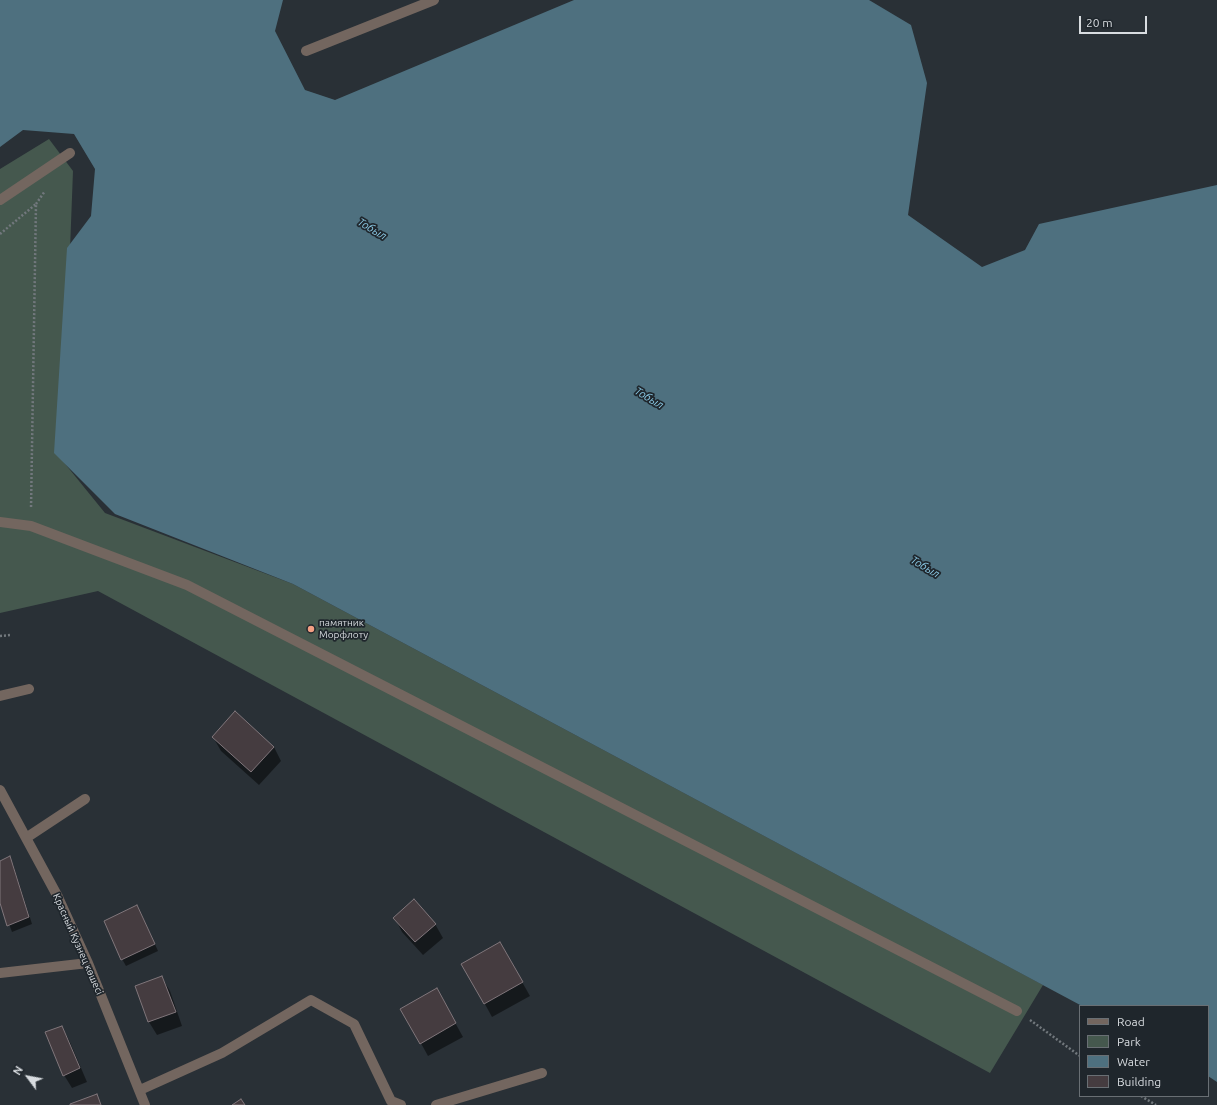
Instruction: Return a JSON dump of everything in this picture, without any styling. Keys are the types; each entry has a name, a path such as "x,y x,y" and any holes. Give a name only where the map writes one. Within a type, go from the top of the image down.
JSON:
{"street":[{"path":"306,51 434,0"},
{"path":"0,200 70,153"},
{"path":"0,522 31,526 186,584 1017,1011"},
{"path":"0,696 29,689"},
{"name":"Красный Кузнец көшесі","path":"0,790 58,896 88,963 145,1105"},
{"path":"26,838 85,799"},
{"path":"0,973 88,963"},
{"path":"140,1090 222,1053 311,1000 354,1024 391,1101 401,1105"},
{"path":"436,1105 542,1073"}],"path":[{"path":"0,234 36,204 31,526"},
{"path":"0,636 11,635"},
{"path":"1017,1011 1079,1055"},
{"path":"1143,1097 1156,1105"}],"green space":[{"path":"49,139 73,171 62,460 105,513 293,584 1043,985 990,1073 98,591 0,613 0,169"}],"water":[{"name":"Тобыл","path":"0,0 283,0 275,31 305,90 335,100 574,0 869,0 911,25 927,83 908,215 982,267 1025,250 1039,224 1217,185 1217,1082 1209,1077 1209,1005 1080,1005 293,584 115,514 54,453 67,248 91,216 95,169 74,134 23,130 0,147"}],"building":[{"path":"235,711 274,747 251,772 212,737"},
{"path":"10,856 29,917 7,926 0,903 0,861"},
{"path":"414,899 436,924 415,942 393,918"},
{"path":"137,905 155,944 121,960 104,921"},
{"path":"500,942 523,982 484,1004 461,964"},
{"path":"162,976 176,1012 148,1022 135,986"},
{"path":"437,988 456,1023 420,1044 400,1009"},
{"path":"62,1026 80,1068 63,1076 45,1032"},
{"path":"97,1094 101,1105 70,1105 70,1104"},
{"path":"241,1099 245,1105 232,1105"}],"place":[{"name":"памятник Морфлоту","path":"311,629"}]}
